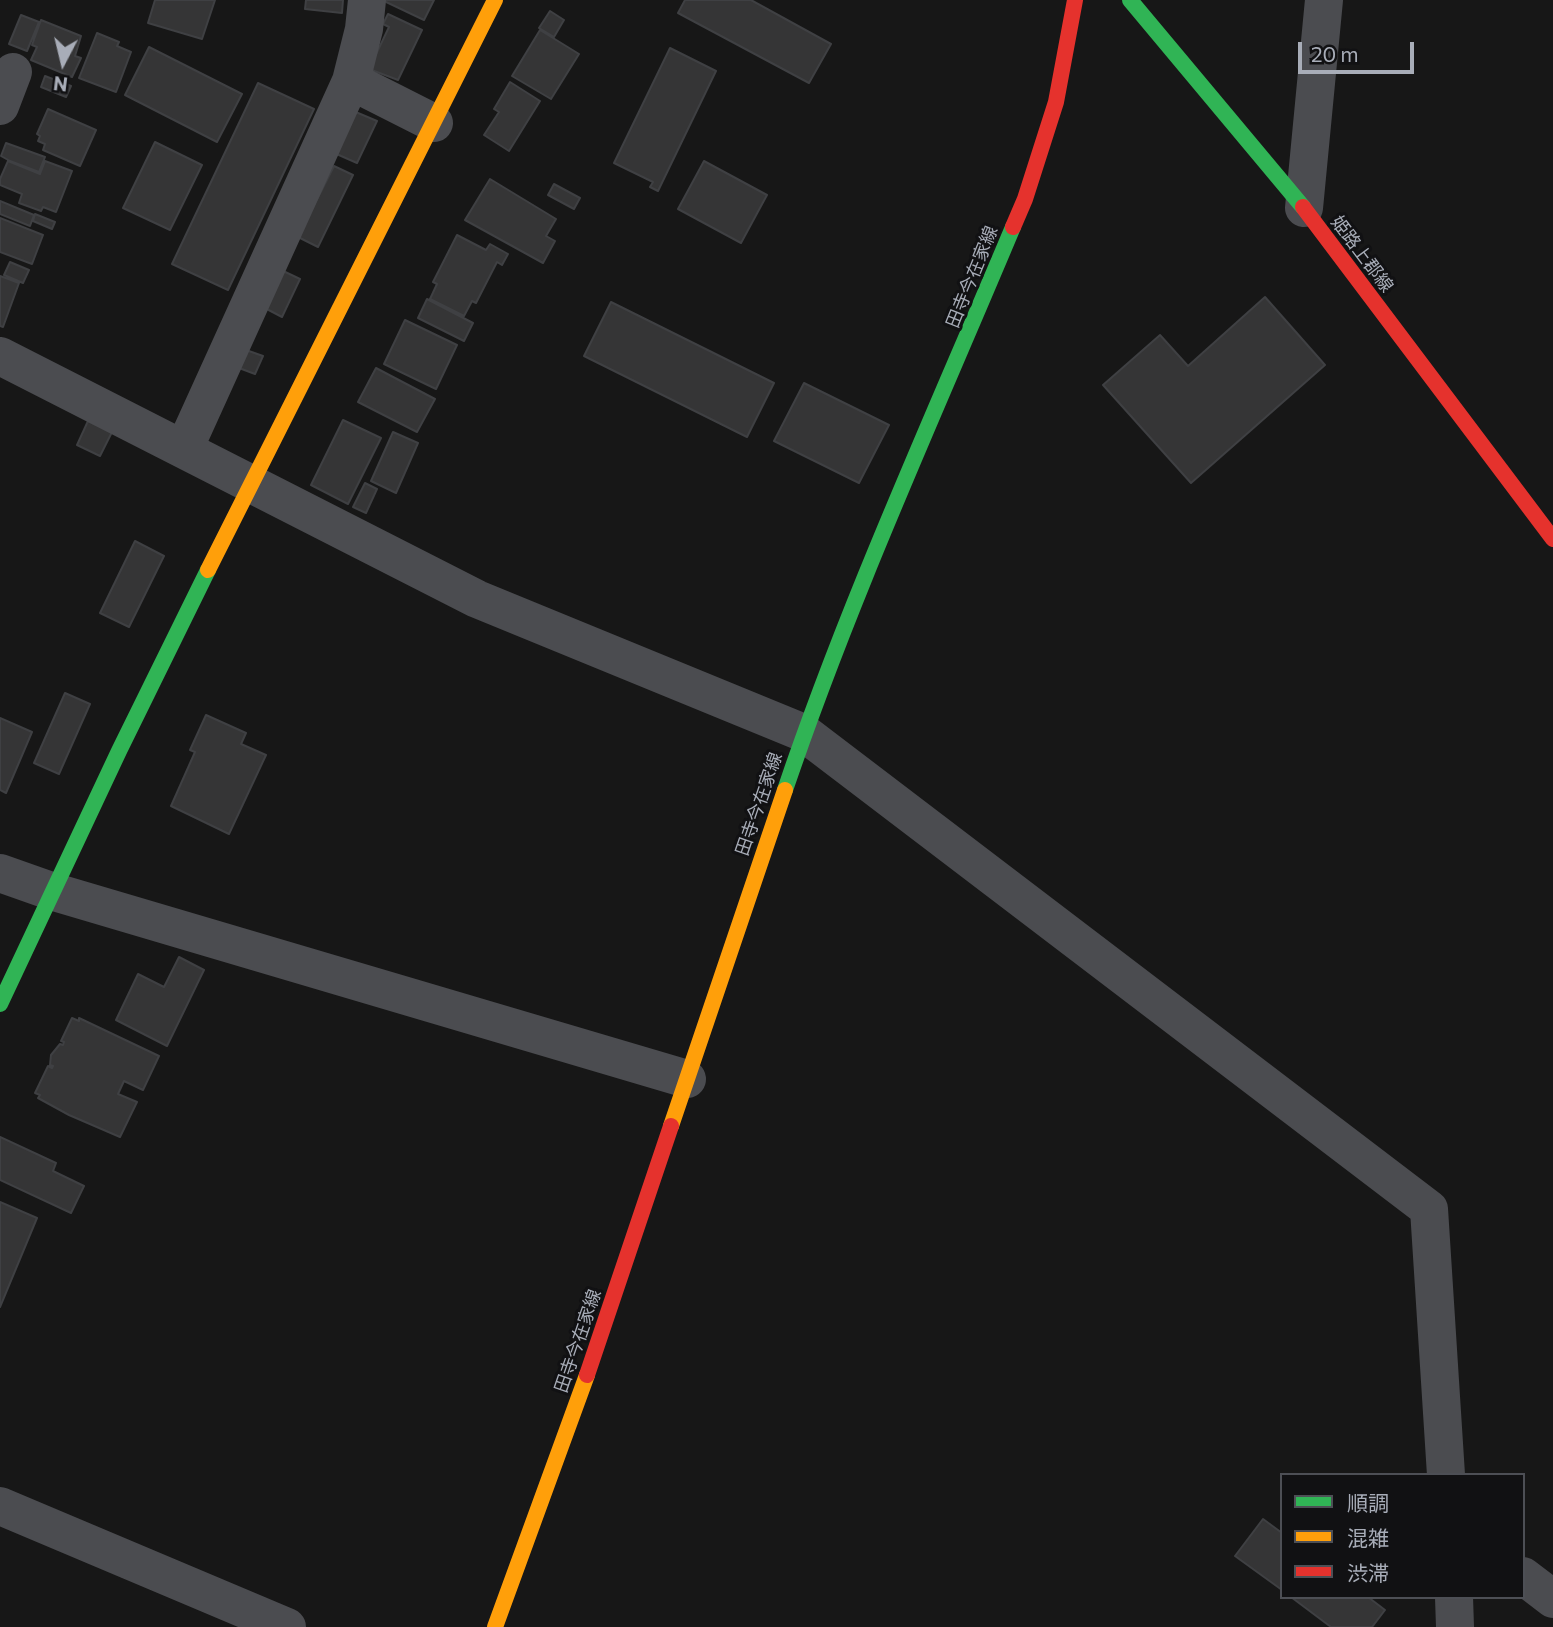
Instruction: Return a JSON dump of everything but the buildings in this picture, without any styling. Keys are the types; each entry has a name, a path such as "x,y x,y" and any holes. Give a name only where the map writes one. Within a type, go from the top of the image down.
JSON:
{"main road":[{"path":"0,1004 51,891 250,484 495,0"},
{"name":"田寺今在家線","path":"495,1627 587,1374 804,733 883,535 1025,199 1056,102 1075,0"},
{"name":"姫路上郡線","path":"1130,0 1304,208 1553,539"}],"street":[{"path":"184,449 351,81 364,29 367,0"},
{"path":"1304,208 1324,0"},
{"path":"351,81 434,123"},
{"path":"0,356 477,599 804,733 1429,1209 1446,1473"},
{"path":"0,873 51,891 687,1079"},
{"path":"0,1506 287,1627"},
{"path":"1525,1578 1553,1599"},
{"path":"1454,1599 1455,1627"}],"traffic: fast":[{"path":"1130,0 1303,207"},
{"path":"785,790 865,577 1013,227"},
{"path":"0,1004 208,570"}],"traffic: slow":[{"path":"208,570 495,0"},
{"path":"671,1126 785,790"},
{"path":"495,1627 587,1375"}],"traffic: jam":[{"path":"1013,227 1025,199 1056,102 1075,0"},
{"path":"1303,207 1553,539"},
{"path":"587,1375 671,1126"}]}
